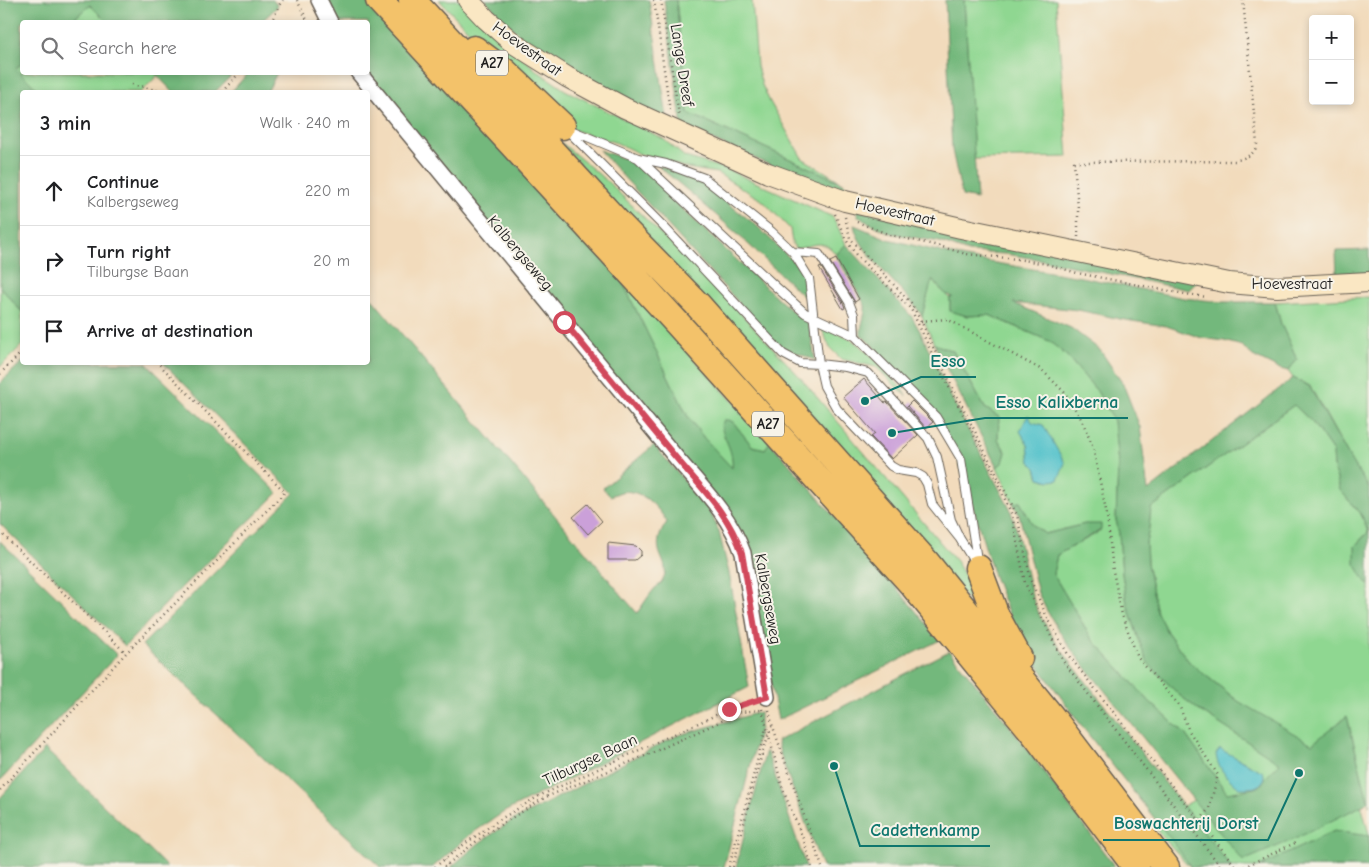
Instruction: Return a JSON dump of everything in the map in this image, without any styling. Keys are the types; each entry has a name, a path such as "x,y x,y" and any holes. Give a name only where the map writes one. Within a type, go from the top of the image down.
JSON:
{"highway":[{"name":"A27","path":"379,0 677,323 912,584 1037,737 1136,867"},
{"name":"A27","path":"415,3 505,72 562,126"},
{"name":"A27","path":"415,3 618,223 697,304 926,562 1054,720 1166,867"},
{"name":"A27","path":"978,568 996,616 1054,720"}],"street":[{"path":"319,0 329,20"},
{"name":"Hoevestraat","path":"468,0 486,19 514,43 540,61 616,104 839,207 961,228 1228,283 1277,287 1369,282"},
{"name":"Kalbergseweg","path":"360,75 667,447 716,502 737,537 742,553 764,702"}],"lane":[{"name":"A27","path":"562,126 638,158 666,164 704,178 754,217 793,252 809,278 824,386 837,409 891,466 898,470 916,473 923,477 927,484 932,504 960,539"},
{"name":"A27","path":"562,126 664,227 784,354 800,363 845,366 868,373 928,438 936,457 951,520 978,568"},
{"name":"A27","path":"638,158 805,313 855,336 936,417 961,459 978,568"},
{"path":"793,252 819,254 849,302 854,315 855,336"}],"path":[{"path":"272,20 283,0"},
{"path":"298,0 307,20"},
{"name":"Lange Dreef","path":"654,0 676,132"},
{"name":"Lange Dreef","path":"661,0 674,82 676,132"},
{"path":"1077,251 1078,208 1074,162 1235,160 1249,156 1255,151 1257,144 1242,0"},
{"path":"224,90 237,75"},
{"path":"132,84 156,90"},
{"path":"839,207 844,216 850,238 911,303 921,321 1018,515 1031,581 1047,617 1069,656 1236,867"},
{"path":"839,207 845,238 856,254 910,309 992,468 1012,515 1026,584 1063,661 1221,867"},
{"path":"921,321 947,319 1042,370 1064,392 1082,420 1093,448 1107,515 1113,571 1122,615 1138,658 1179,704 1190,731 1218,775 1209,808 1200,821"},
{"path":"0,374 20,354"},
{"path":"0,790 126,654 285,492 160,365"},
{"path":"0,532 126,654"},
{"path":"764,702 768,734 782,790 804,841 812,867"},
{"name":"Tilburgse Baan","path":"435,867 500,820 539,796 729,709 764,702"},
{"name":"Tilburgse Baan","path":"444,867 487,833 546,797 647,755 764,702"},
{"path":"731,867 772,724 822,867"},
{"path":"731,867 767,728"},
{"path":"1244,867 1295,843"},
{"path":"444,860 451,867"}],"green space":[{"path":"0,0 273,0 278,6 263,20 105,20 90,5 72,20 20,20 20,65 16,68 20,75 23,75 38,90 20,90 20,310 0,287"},
{"path":"325,0 367,0 621,279 688,417 704,438 732,468 730,452 721,426 724,420 733,422 752,446 765,449 770,442 940,640 778,720 746,551 370,75 370,20 336,20"},
{"path":"439,0 460,0 536,70 565,90 662,138 685,157 726,169 833,217 846,244 836,255 828,246 819,244 796,249 792,243 790,229 763,201 717,173 687,168 640,154 617,143 574,130 477,39"},
{"path":"485,0 649,0 668,124 534,47"},
{"path":"664,0 676,0 688,113 845,184 847,198 682,127"},
{"path":"676,0 752,0 757,66 762,85 770,102 802,158 845,184 688,113"},
{"path":"945,0 964,0 977,199 962,196 952,150"},
{"path":"964,0 1056,0 1068,157 974,159"},
{"path":"90,5 105,20 72,20"},
{"path":"23,75 158,75 143,90 38,90"},
{"path":"157,75 232,75 217,90 171,90"},
{"path":"246,75 276,75 268,90 233,90"},
{"path":"557,139 607,181 731,303 799,376 956,561 1005,641"},
{"path":"599,150 626,159 649,173 677,204 809,325 815,360 784,348 772,339"},
{"path":"660,166 694,177 756,225 802,270 807,293 806,299 734,231"},
{"path":"856,210 1197,281 1189,290 1042,260 1006,254 968,252 940,242 890,233 865,221 858,216"},
{"path":"854,225 888,239 965,258 1081,277 1184,298 1223,302 1275,302 1281,324 1297,360 1288,371 1277,368 1253,356 1242,346 1202,338 1166,326 1078,310 1013,303 1071,328 1100,350 1123,384 1140,427 1148,491 1293,378 1309,386 1353,464 1369,488 1369,585 1355,564 1355,546 1368,532 1362,516 1340,490 1334,468 1333,452 1312,422 1294,405 1151,508 1146,543 1147,563 1157,613 1167,632 1190,663 1238,701 1312,744 1347,716 1368,801 1365,804 1297,838 1243,861 1074,653 1047,611 1038,593 1019,514 1013,503 1020,502 1033,525 1045,534 1085,524 1101,524 1101,530 1057,555 1053,574 1092,639 1150,702 1185,734 1227,793 1255,788 1261,785 1265,778 1280,763 1200,711 1178,694 1148,663 1127,603 1122,574 1119,533 1116,520 1118,465 1114,421 1097,391 1066,355 1049,341 989,315 967,316 950,311 950,298 953,297 946,294 932,280 922,316 864,248"},
{"path":"846,244 912,317 921,333 953,401 1010,509 1032,596 1040,616 1062,651 1231,867 1191,867 1084,729 1033,659 1013,624 994,576 957,455 934,410 861,335 865,305 836,255"},
{"path":"1369,250 1369,276 1337,278 1336,251"},
{"path":"621,279 770,442 765,449 752,446 733,422 724,436 731,452 732,469 704,438 688,417"},
{"path":"931,280 950,298 950,311 967,316 989,315 1049,341 1066,355 1097,391 1114,420 1118,465 1116,520 1119,533 1122,574 1127,603 1148,662 1178,694 1200,711 1273,758 1238,701 1190,663 1167,632 1157,613 1147,563 1146,543 1151,508 1294,405 1312,422 1333,452 1334,468 1340,490 1362,516 1368,532 1355,546 1367,584 1369,585 1369,805 1347,716 1339,722 1369,834 1369,867 1190,867 1151,824 1221,785 1185,734 1150,702 1092,639 1053,574 1057,555 1101,531 1085,524 1045,534 1033,525 1020,502 1013,503 997,467 1003,462 1006,452 998,439 999,417 985,408 953,351 934,344 922,316","holes":["1028,445 1050,481 1039,478 1036,468 1030,462"]},
{"path":"0,287 20,310 20,347 0,367"},
{"path":"370,296 637,613 652,591 663,580 665,567 658,542 667,522 659,510 642,496 635,493 621,492 610,496 603,488 654,445 710,511 719,532 729,573 749,687 504,812 471,834 433,867 380,867 142,645 294,493 165,365 370,365"},
{"path":"1369,297 1369,488 1353,464 1310,386 1293,378 1288,371 1297,360 1281,324 1275,302"},
{"path":"821,327 847,337 863,348 888,372 906,396 876,367 841,359 830,348"},
{"path":"934,344 953,351 985,408 999,417 998,439 1006,452 1003,462 997,467"},
{"path":"20,364 148,365 278,493 125,646 0,524 0,383"},
{"path":"0,541 117,655 0,781"},
{"path":"949,651 1012,729 1115,867 822,867 782,760 777,741"},
{"path":"760,712 760,728 724,867 451,867 479,843 510,822 676,736"},
{"path":"45,749 167,867 0,867 0,798"},
{"path":"766,750 771,764 806,867 736,867"},
{"path":"1334,831 1369,836 1369,867 1258,867"}],"water":[{"path":"1028,415 1032,422 1043,425 1065,463 1058,480 1050,481 1039,478 1036,468 1030,462 1028,445 1020,431"},
{"path":"1220,749 1263,772 1265,778 1263,782 1254,787 1239,788 1224,773 1219,764 1216,754"}],"building":[{"path":"836,259 859,299 855,302 830,262"},
{"path":"821,267 845,308 843,309 819,268"},
{"path":"864,379 885,403 887,402 918,435 892,459 871,437 875,434 843,397"},
{"path":"912,401 933,422 926,428 907,406"},
{"path":"588,504 602,521 588,534 573,517"},
{"path":"608,543 636,546 641,551 641,555 635,560 608,560"}],"place":[{"name":"Esso","path":"865,401"},
{"name":"Esso Kalixberna","path":"892,433"},
{"name":"Cadettenkamp","path":"834,766"},
{"name":"Boswachterij Dorst","path":"1299,773"}],"route":[{"path":"564,322 679,461 716,502 737,537 742,553 767,697 729,709"}]}
